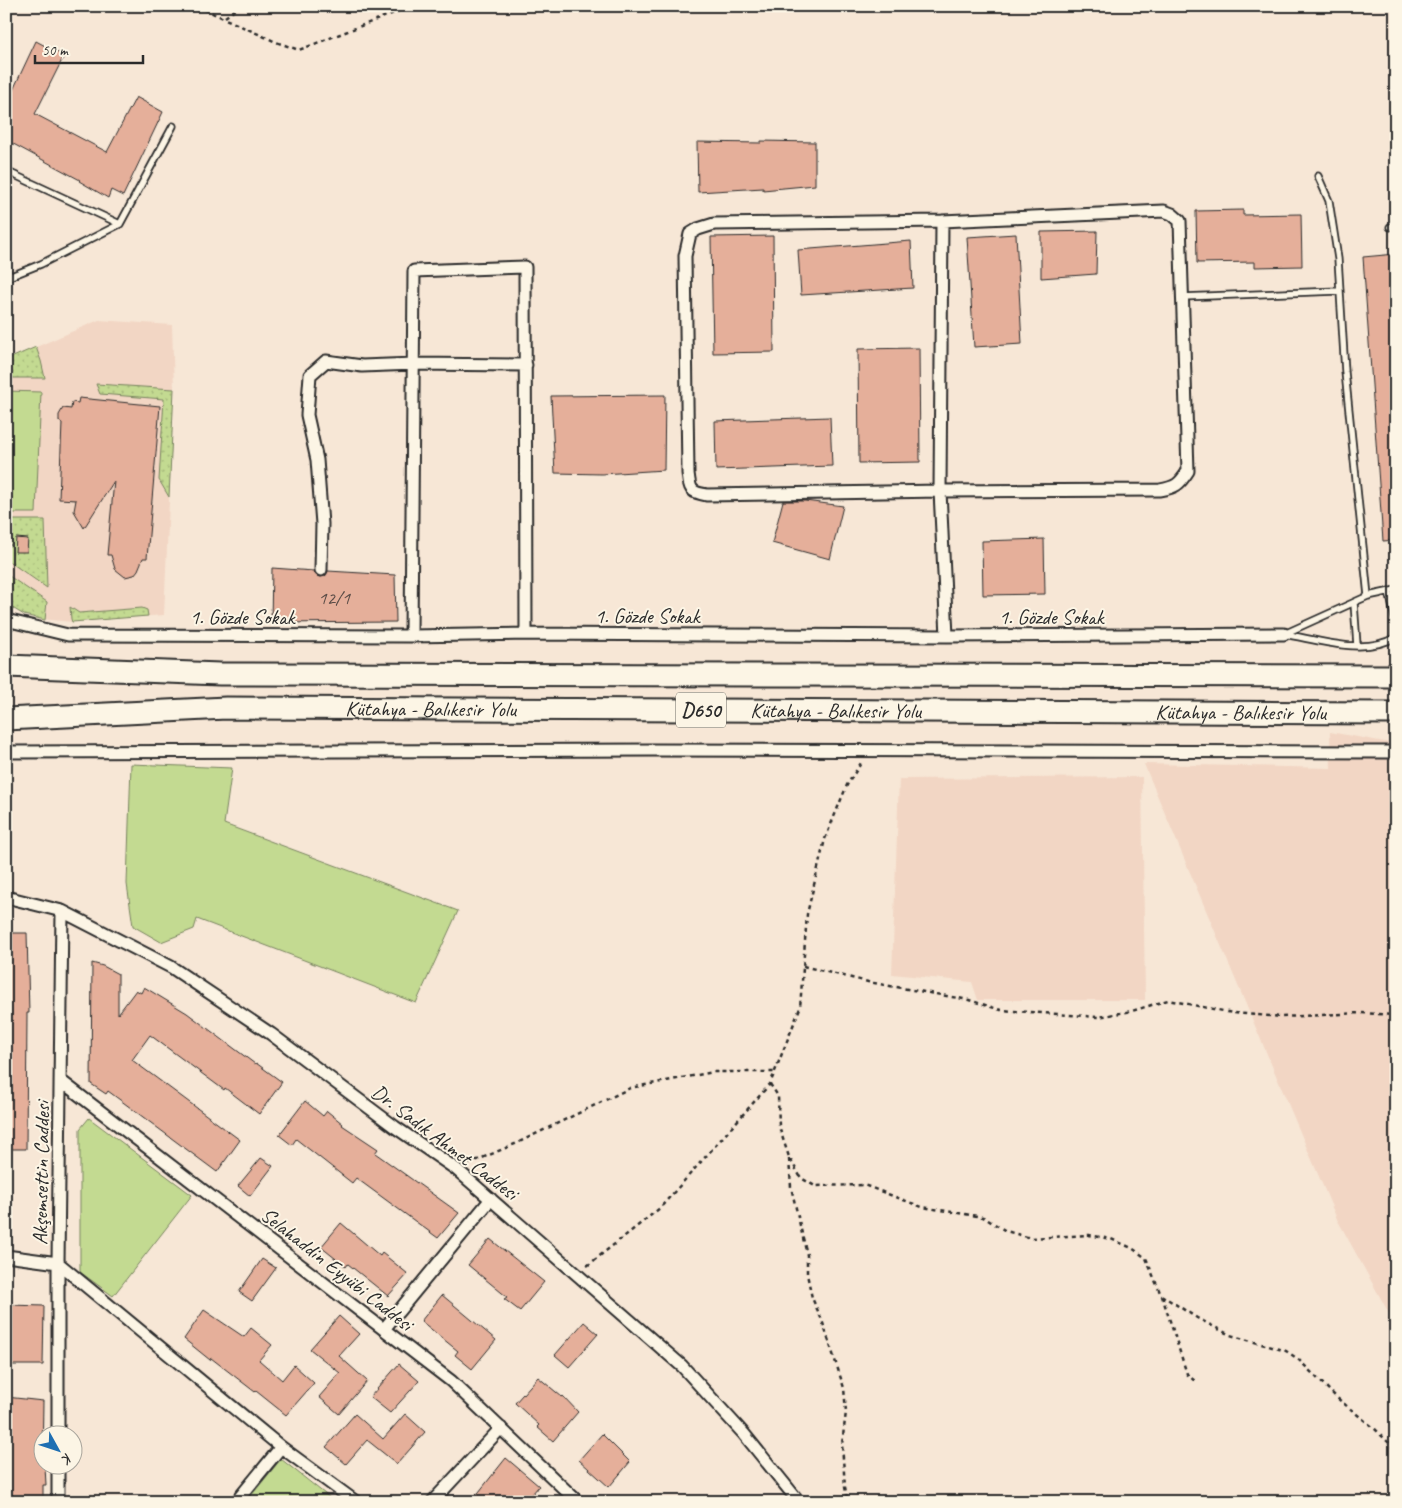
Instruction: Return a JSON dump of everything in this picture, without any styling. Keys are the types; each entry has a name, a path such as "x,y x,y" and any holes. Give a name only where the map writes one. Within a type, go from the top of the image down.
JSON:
{"highway":[{"name":"Kütahya - Balıkesir Yolu","path":"6,666 220,674 1396,676"},
{"name":"Kütahya - Balıkesir Yolu","path":"6,719 226,708 1396,713"}],"street":[{"path":"1164,211 1172,214 1180,221 1182,297 1188,471 1180,483 1173,487 1160,490 707,495 695,493 690,488 688,473 685,256 690,234 698,229 714,224 942,221 1164,211"},
{"path":"942,221 940,491 947,636"},
{"path":"411,636 414,271 525,266 526,634"},
{"path":"321,570 322,524 316,460 307,415 310,376 326,361 362,366 414,364 526,365"},
{"name":"1. Gözde Sokak","path":"8,620 68,635 411,636 526,634 947,636 1284,634"},
{"path":"6,752 278,750 1396,752"},
{"name":"Dr. Sadık Ahmet Caddesi","path":"6,896 62,911 172,967 271,1034 395,1127 456,1169 682,1366 744,1434 799,1502"},
{"name":"Akşemsettin Caddesi","path":"58,1426 62,911"},
{"name":"Selahaddin Eyyübi Caddesi","path":"60,1080 451,1381 578,1502"},
{"path":"384,1329 491,1199"},
{"path":"6,1256 58,1263 281,1448 356,1502"},
{"path":"432,1502 500,1428"},
{"path":"236,1502 281,1448"},
{"path":"58,1476 58,1502"}],"lane":[{"path":"6,268 8,278 41,264 120,224 174,126"},
{"path":"6,172 120,224"},
{"path":"1318,176 1329,201 1338,259 1345,372 1368,596"},
{"path":"1182,297 1339,291"},
{"path":"1392,591 1396,638 1384,644 1357,645 1284,634 1368,596 1392,591"},
{"path":"1354,603 1357,645"}],"path":[{"path":"197,6 276,42 299,50 412,6"},
{"path":"224,18 240,6"},
{"path":"7,544 16,545"},
{"path":"576,1274 660,1208 770,1084 800,1008 807,914 824,839 847,785 869,751"},
{"path":"804,966 868,982 968,1000 1001,1010 1098,1017 1132,1011 1168,1000 1233,1013 1282,1017 1361,1013 1396,1015"},
{"path":"456,1169 514,1144 630,1088 713,1072 775,1072"},
{"path":"770,1084 778,1096 779,1127 789,1157 801,1178 815,1186 864,1185 922,1207 983,1217 1006,1232 1031,1238 1089,1234 1111,1239 1132,1248 1146,1258 1161,1295 1187,1374 1197,1383"},
{"path":"789,1157 791,1186 807,1255 807,1274 812,1298 822,1320 844,1388 846,1412 842,1444 844,1487 848,1502"},
{"path":"1161,1295 1196,1318 1230,1335 1286,1351 1298,1359 1336,1398 1396,1450"}],"shaded area":[{"path":"99,320 172,325 174,389 164,615 72,622 41,619 24,615 6,604 6,360"},
{"path":"1330,732 1396,744 1396,1326 1337,1219 1144,764 1331,768"},
{"path":"1142,777 1145,1000 978,1000 972,982 892,974 899,779"}],"green space":[{"path":"36,347 45,378 6,378 6,360"},
{"path":"96,384 174,389 169,497 159,480 164,399 100,394"},
{"path":"6,391 41,392 36,513 6,513"},
{"path":"7,520 45,520 47,588 7,560"},
{"path":"6,574 47,602 45,620 24,615 6,604"},
{"path":"70,607 79,613 142,608 147,610 148,616 72,622"},
{"path":"131,764 232,768 224,824 458,911 416,1003 197,919 194,929 161,942 133,926 127,884"},
{"path":"89,1118 192,1195 113,1296 80,1272 80,1129"},
{"path":"281,1459 335,1502 246,1502"}],"building":[{"path":"36,41 64,56 35,114 107,152 136,97 163,112 123,196 111,190 108,198 80,180 6,140 6,105"},
{"path":"761,141 815,142 815,185 763,190 763,188 698,192 697,142 761,143"},
{"path":"1243,210 1243,215 1301,214 1302,266 1255,267 1255,262 1197,263 1196,211"},
{"path":"1097,231 1096,274 1041,278 1041,232"},
{"path":"1016,234 1022,344 974,347 967,237"},
{"path":"773,236 774,352 713,353 711,237"},
{"path":"911,241 913,288 801,295 798,250"},
{"path":"1396,254 1396,540 1383,541 1363,257"},
{"path":"919,348 920,462 859,463 858,349"},
{"path":"665,395 664,470 602,474 555,473 551,396"},
{"path":"79,398 160,406 147,558 143,558 134,575 125,577 115,569 111,555 107,555 114,481 84,528 74,511 76,500 59,499 62,423 59,421 59,415 63,408 71,409 72,402 78,403"},
{"path":"830,417 832,466 716,470 715,421"},
{"path":"783,501 805,501 843,506 830,559 772,543"},
{"path":"16,538 28,539 27,552 15,552"},
{"path":"1044,539 1045,594 983,595 982,541"},
{"path":"272,568 314,571 320,577 325,576 328,571 395,575 396,622 271,623"},
{"path":"6,933 27,933 29,1013 27,1013 26,1149 6,1149"},
{"path":"92,963 103,966 118,974 118,1014 136,990 141,993 144,987 187,1013 282,1082 259,1114 150,1035 132,1060 240,1140 217,1172 108,1091 106,1094 91,1084"},
{"path":"305,1101 323,1116 327,1111 342,1125 378,1149 375,1153 459,1213 438,1238 356,1178 352,1183 296,1139 292,1145 279,1135"},
{"path":"261,1158 273,1166 250,1196 238,1186"},
{"path":"341,1223 380,1256 382,1253 408,1274 388,1296 348,1264 346,1267 321,1247"},
{"path":"490,1239 544,1282 520,1311 504,1299 507,1297 468,1265"},
{"path":"262,1259 276,1268 252,1301 239,1292"},
{"path":"442,1295 496,1340 472,1369 455,1355 458,1351 421,1321"},
{"path":"9,1305 44,1306 43,1365 6,1365 6,1346 10,1346"},
{"path":"204,1310 244,1337 251,1328 272,1345 259,1360 282,1380 294,1365 314,1383 286,1415 184,1339"},
{"path":"339,1316 359,1334 339,1356 367,1381 339,1414 319,1397 340,1373 310,1349"},
{"path":"584,1322 598,1334 569,1367 555,1355"},
{"path":"399,1364 419,1381 390,1413 370,1397"},
{"path":"538,1377 563,1396 578,1412 553,1441 515,1403"},
{"path":"6,1397 43,1401 43,1426 32,1426 32,1476 46,1476 46,1485 43,1485 43,1502 7,1502"},
{"path":"355,1414 383,1439 405,1414 425,1432 397,1464 367,1440 346,1464 326,1447"},
{"path":"602,1434 630,1462 609,1487 579,1460"},
{"path":"506,1458 539,1486 525,1502 471,1502"}]}
